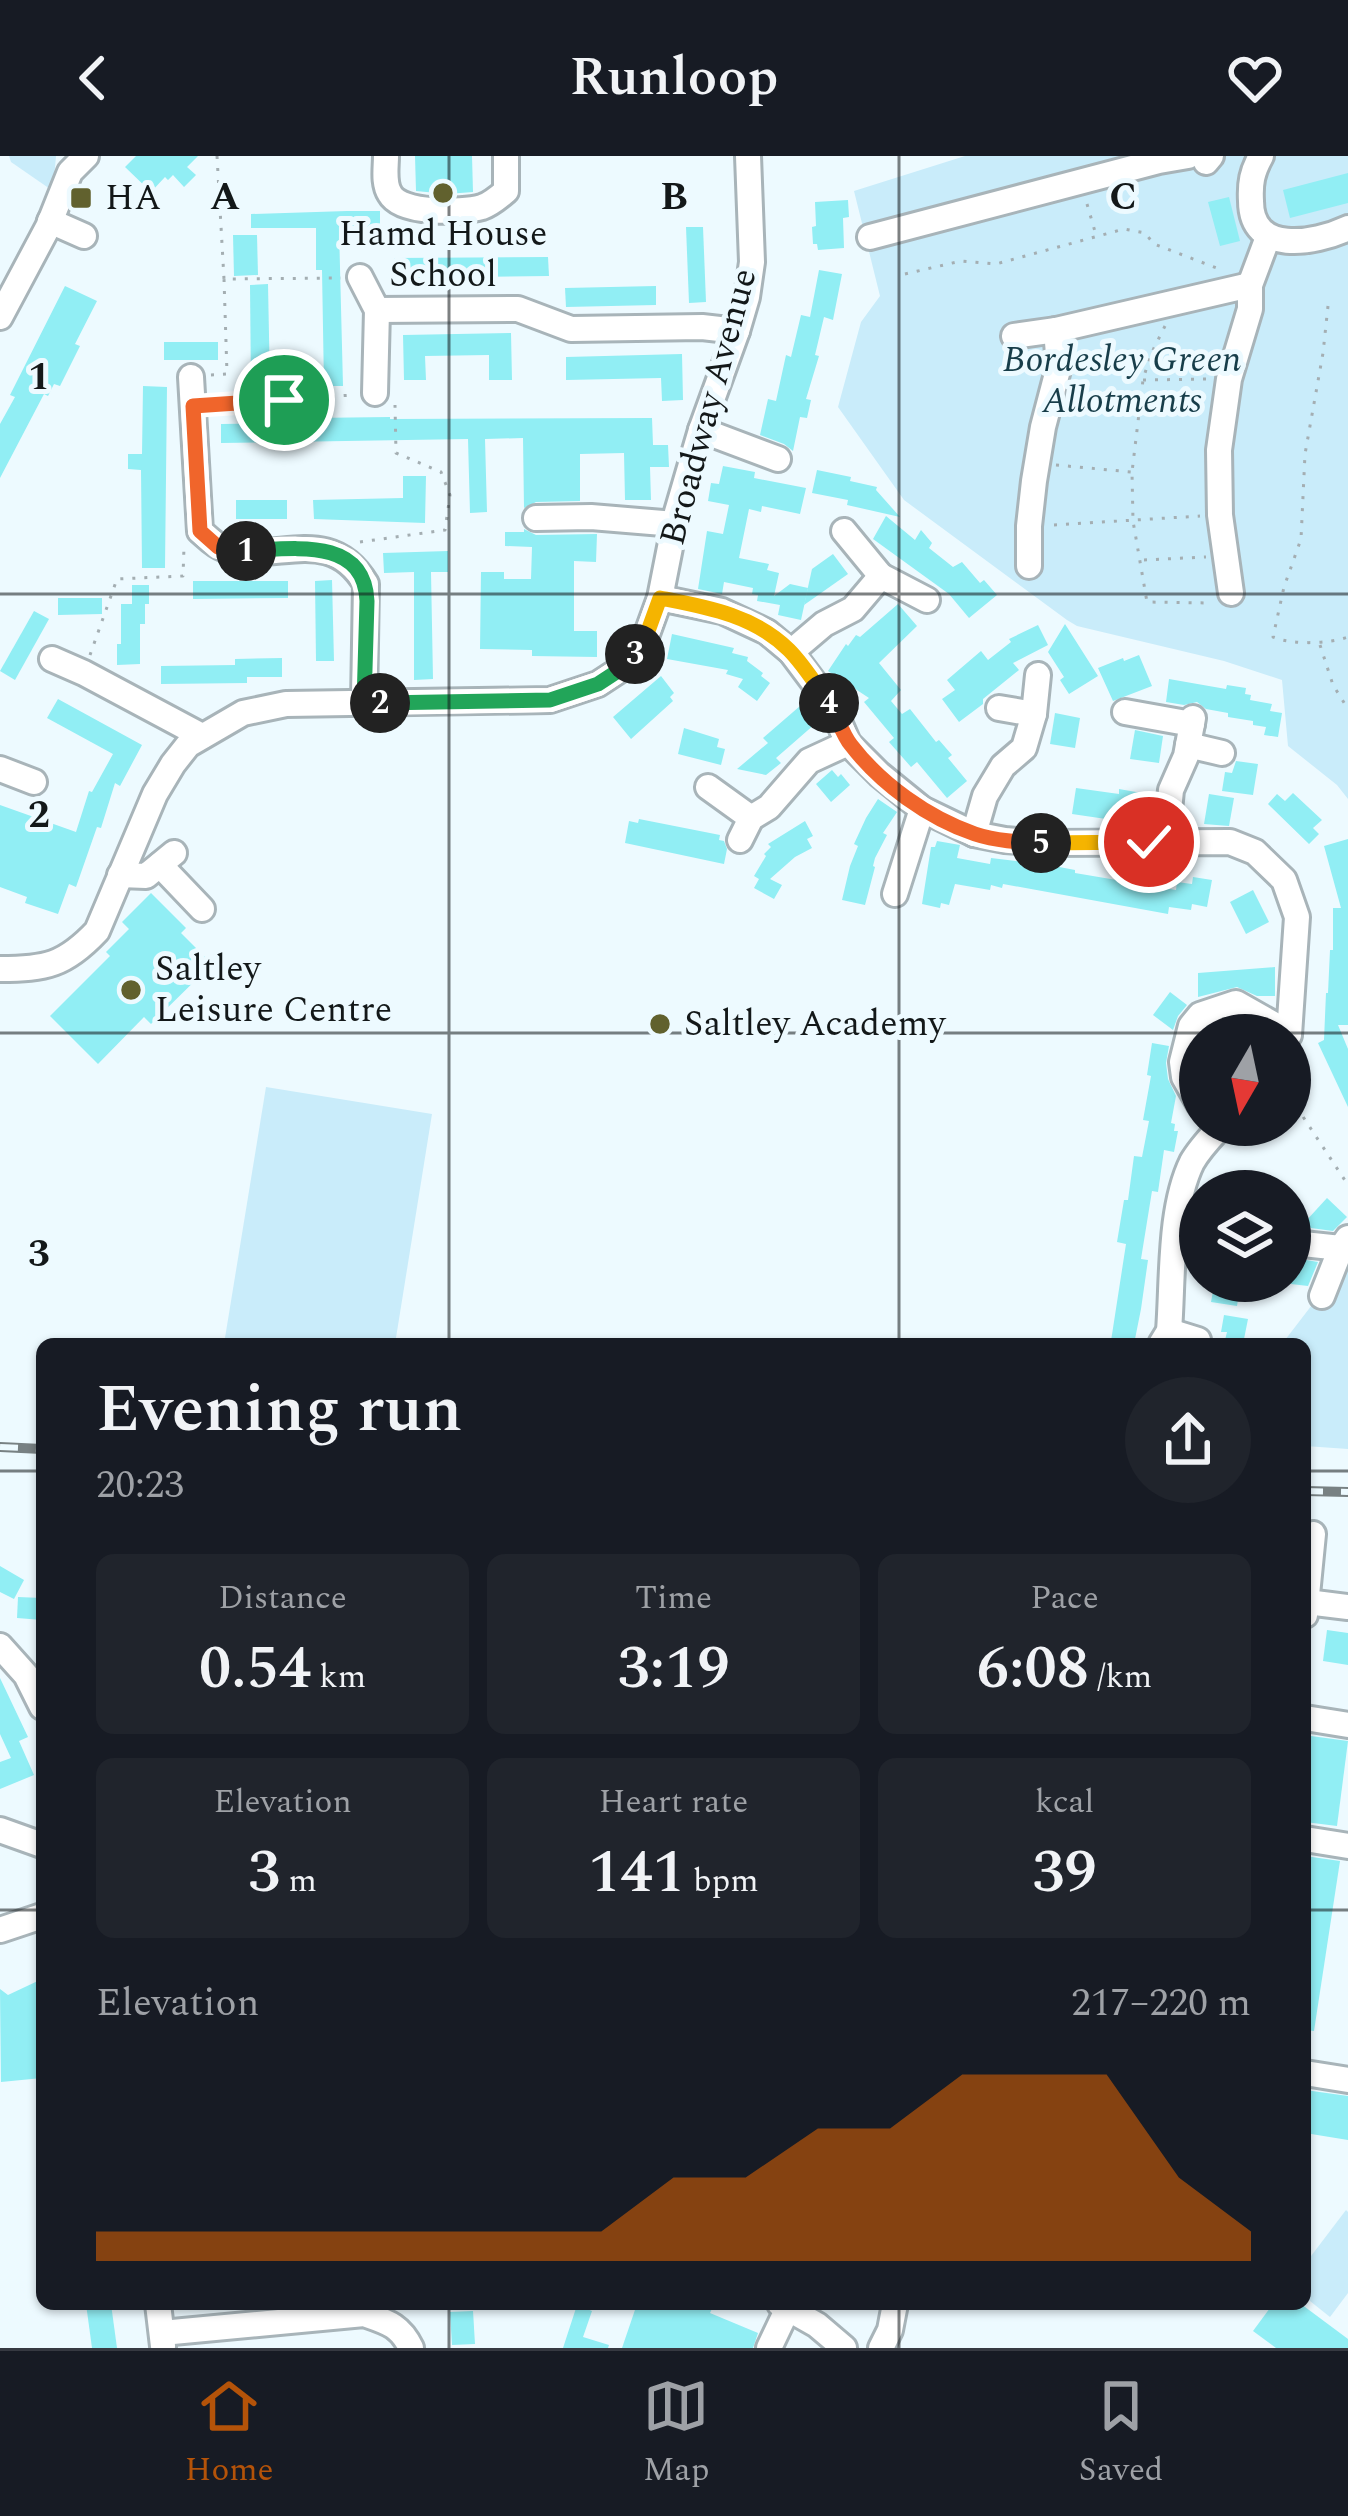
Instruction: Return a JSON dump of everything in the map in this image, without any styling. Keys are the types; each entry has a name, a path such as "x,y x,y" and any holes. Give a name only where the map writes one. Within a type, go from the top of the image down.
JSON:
{"street":[{"path":"386,156 391,199 406,208 464,210 486,206 506,191 506,156"},
{"name":"Broadway Avenue","path":"0,969 55,966 81,948 97,931 164,779 188,745 243,712 286,704 550,700 598,684 624,667 644,642 660,598 701,430 746,297 752,262 748,156"},
{"path":"1261,156 1250,182 1252,221 1268,237 1335,239"},
{"path":"870,237 1081,182 1202,158"},
{"path":"0,316 50,221 73,161"},
{"path":"50,221 84,236"},
{"path":"1220,598 1226,556 1219,450 1229,379 1246,326 1250,285 1268,237"},
{"path":"361,278 377,310 376,393"},
{"path":"1014,336 1250,285"},
{"path":"377,310 518,309 571,329 737,331"},
{"path":"1029,566 1021,526 1059,367 1056,329"},
{"path":"191,377 200,531 218,547 242,552 314,548 342,556 358,570 366,584 367,601 364,703"},
{"path":"701,430 778,459"},
{"path":"536,518 675,524"},
{"path":"844,531 881,576 927,600"},
{"path":"791,652 824,624 853,610 881,576"},
{"path":"660,598 722,610 767,632 791,652 833,708 848,742 879,775 922,809 974,834 1047,843 1230,842 1255,852 1284,880 1298,916 1291,1014"},
{"path":"52,659 202,736"},
{"path":"974,834 985,796 1003,766 1024,748 1038,675"},
{"path":"999,708 1034,714"},
{"path":"1125,712 1191,729 1222,753"},
{"path":"1166,841 1171,790 1191,729"},
{"path":"708,787 746,829 809,761 848,742"},
{"path":"0,769 34,782"},
{"path":"895,894 922,809"},
{"path":"120,875 146,876 167,859 202,909"},
{"path":"1202,1014 1236,1003 1255,1014"},
{"path":"1165,1338 1182,1194 1204,1146"},
{"path":"1311,1244 1344,1243 1322,1296"},
{"path":"1311,1555 1313,1534"},
{"path":"1311,1609 1348,1607"},
{"path":"0,1646 34,1669"},
{"path":"1311,1719 1348,1725"},
{"path":"0,1830 36,1843"},
{"path":"1311,1841 1348,1846"},
{"path":"0,1930 36,1918"},
{"path":"1311,2074 1348,2080"},
{"path":"159,2310 162,2340 364,2314 404,2332 411,2348"},
{"path":"769,2348 783,2310"},
{"path":"791,2310 844,2348"},
{"path":"880,2348 894,2310"}],"path":[{"path":"191,377 226,374 217,156"},
{"path":"1081,182 1097,236"},
{"path":"905,274 961,261 996,264 1124,229 1145,232 1154,244 1250,285"},
{"path":"224,279 361,278"},
{"path":"1168,302 1168,321 1143,380 1132,472 1133,521 1147,602 1220,598"},
{"path":"1328,306 1305,454 1301,538 1273,637 1279,641 1348,638"},
{"path":"1143,380 1229,379"},
{"path":"193,406 376,393 394,405 396,453 441,472 449,496 445,530 356,543"},
{"path":"1037,463 1132,472"},
{"path":"1021,526 1220,514"},
{"path":"84,673 117,579 183,576 184,539 200,531"},
{"path":"1141,561 1226,556"},
{"path":"1319,641 1333,685 1348,709"},
{"path":"1311,1129 1348,1185"}],"green space":[{"path":"9,156 56,156 53,191 11,162"},
{"name":"Bordesley Green Allotments","path":"965,156 1348,156 1348,799 1288,746 1282,680 1067,620 904,500 838,407 861,322 880,296 854,191"},
{"path":"266,1087 432,1114 396,1338 225,1338"},
{"path":"1348,1258 1348,1449 1311,1446 1311,1338 1287,1338"},
{"path":"1346,2210 1348,2293 1330,2317 1311,2302 1311,2256"}],"building":[{"path":"136,156 198,156 187,167 196,175 184,187 173,175 168,180 165,177 151,192 125,167"},
{"path":"415,156 472,156 473,192 416,191"},
{"path":"1348,173 1348,203 1290,218 1283,190"},
{"path":"1229,197 1240,241 1220,246 1208,202"},
{"path":"848,200 844,248 818,250 813,244 815,202"},
{"path":"380,211 380,228 339,228 343,386 324,386 322,270 316,270 316,228 251,228 251,214"},
{"path":"686,227 703,227 706,302 689,303"},
{"path":"233,235 257,235 258,275 234,276"},
{"path":"548,257 549,276 395,278 394,258"},
{"path":"819,270 842,274 833,320 824,317 806,399 811,400 807,418 800,417 793,451 760,435 768,399 776,401 801,315 810,317"},
{"path":"268,284 270,387 251,388 250,285"},
{"path":"65,286 97,301 60,386 54,384 48,396 44,394 0,478 0,424"},
{"path":"656,286 656,305 566,307 565,288"},
{"path":"511,333 512,380 489,380 489,355 425,356 426,380 404,380 403,335"},
{"path":"164,342 218,342 218,360 164,360"},
{"path":"682,354 683,400 662,401 661,378 566,380 566,357"},
{"path":"143,386 167,387 165,568 142,568 141,470 128,469 128,454 142,454"},
{"path":"390,417 652,418 653,445 668,445 669,467 650,467 651,500 625,500 624,453 580,454 580,501 536,502 524,508 523,438 485,439 487,512 470,513 468,439 221,443 221,424"},
{"path":"723,466 755,472 754,478 806,488 800,514 762,506 761,512 749,509 739,558 769,564 767,570 779,573 774,596 790,584 808,588 801,620 778,615 780,605 757,601 753,588 724,582 722,594 698,589 707,531 723,534 729,505 708,501 711,483 719,484"},
{"path":"817,470 877,487 900,517 812,493"},
{"path":"403,476 426,476 425,523 314,519 313,500 403,498"},
{"path":"236,500 287,500 287,519 236,519"},
{"path":"886,516 915,540 921,530 932,543 929,548 953,567 962,562 997,595 969,618 949,594 873,539"},
{"path":"524,529 536,535 597,534 596,562 574,561 574,631 597,631 597,657 480,649 481,572 504,572 504,579 531,579 532,547 505,546 505,532"},
{"path":"448,551 448,572 431,572 433,679 414,680 414,572 384,573 383,553"},
{"path":"833,554 848,574 804,605 812,569"},
{"path":"332,580 334,661 316,661 315,581"},
{"path":"193,581 288,581 288,598 193,599"},
{"path":"132,585 149,585 145,624 140,624 140,664 117,665 121,604 132,604"},
{"path":"58,598 102,598 102,614 58,615"},
{"path":"898,604 917,626 879,663 901,690 891,701 902,714 910,709 952,755 948,758 967,781 947,798 917,762 911,767 889,742 894,738 864,702 869,698 828,671 846,644"},
{"path":"34,611 49,619 15,680 0,671"},
{"path":"1065,624 1098,676 1069,694 1048,652"},
{"path":"1038,625 1048,645 1013,663 1019,670 959,722 942,699 955,690 947,680 981,651 988,660 1009,639"},
{"path":"672,634 734,648 732,653 748,657 770,683 757,701 738,687 743,679 726,674 728,670 667,659"},
{"path":"1139,655 1152,686 1113,701 1098,668"},
{"path":"282,658 282,677 247,677 247,683 161,684 161,666 235,665 235,659"},
{"path":"661,676 674,693 673,701 631,739 613,717"},
{"path":"1169,679 1246,688 1250,700 1272,704 1270,711 1282,713 1278,737 1264,735 1266,727 1253,725 1253,721 1228,717 1228,713 1197,702 1166,702"},
{"path":"58,699 142,745 120,786 115,783 76,887 69,884 58,914 25,903 27,897 0,887 0,805 76,832 89,791 113,754 47,718"},
{"path":"800,706 815,724 776,758 781,763 766,775 737,769 768,743 763,738"},
{"path":"1055,713 1080,718 1075,748 1050,744"},
{"path":"684,728 719,739 717,747 725,749 721,765 678,754"},
{"path":"1135,730 1163,736 1159,763 1130,759"},
{"path":"1236,761 1258,764 1253,795 1222,791 1225,772 1232,773"},
{"path":"832,770 850,785 831,802 816,784"},
{"path":"1076,788 1153,795 1149,822 1072,814"},
{"path":"1293,793 1322,820 1313,828 1319,834 1309,844 1268,804 1277,794 1285,801"},
{"path":"1209,794 1234,798 1229,826 1204,824"},
{"path":"878,799 897,812 883,833 887,835 875,858 865,905 842,900 858,846 854,844"},
{"path":"639,819 720,835 727,849 724,864 625,843 629,821 638,823"},
{"path":"805,821 813,836 807,839 812,848 770,879 782,885 774,899 754,888 759,879 754,876 771,847 768,844"},
{"path":"1348,839 1348,1025 1338,1025 1348,1049 1348,1107 1318,1043 1324,1040 1333,908 1341,908 1324,846"},
{"path":"937,841 960,845 957,858 990,864 991,858 1049,865 1176,890 1177,882 1192,884 1193,877 1212,880 1207,907 1169,907 1168,914 1003,884 1002,888 991,885 990,890 955,884 949,905 922,904 931,847"},
{"path":"1253,890 1269,922 1246,934 1230,902"},
{"name":"Saltley Leisure Centre","path":"151,893 186,928 181,933 212,964 151,1024 144,1017 98,1064 50,1016 110,956 106,952 129,929 122,922"},
{"path":"1275,967 1275,996 1257,996 1237,987 1198,997 1198,973"},
{"path":"1170,992 1187,1005 1173,1030 1153,1015"},
{"path":"1152,1043 1169,1046 1168,1079 1176,1096 1171,1123 1178,1131 1174,1152 1164,1150 1158,1192 1152,1191 1141,1259 1148,1260 1135,1338 1111,1338 1126,1244 1117,1242 1124,1200 1128,1200 1134,1156 1142,1157 1149,1121 1143,1120 1151,1076 1147,1075"},
{"path":"1327,1198 1347,1217 1333,1231 1311,1228 1311,1215"},
{"path":"1224,1315 1248,1319 1244,1338 1226,1338 1227,1332 1221,1332"},
{"path":"0,1566 24,1580 14,1599 0,1592"},
{"path":"18,1597 36,1598 36,1620 17,1618"},
{"path":"1327,1630 1348,1633 1348,1665 1323,1661"},
{"path":"0,1678 28,1737 19,1741 34,1775 0,1789 0,1762 11,1758 0,1734"},
{"path":"1311,1736 1348,1741 1337,1826 1311,1823"},
{"path":"1311,1857 1340,1861 1311,2031"},
{"path":"36,1982 36,2079 1,2082 0,1989 8,1995"},
{"path":"1311,2091 1348,2096 1348,2140 1311,2134"},
{"path":"87,2310 112,2310 117,2348 92,2348"},
{"path":"575,2310 592,2311 583,2337 608,2348 563,2348"},
{"path":"635,2310 711,2310 758,2333 753,2348 622,2348"},
{"path":"1269,2310 1309,2310 1348,2339 1348,2348 1276,2348 1253,2331"},
{"path":"473,2311 475,2344 452,2345 450,2312"}],"railway":[{"path":"0,1447 36,1449"},
{"path":"1311,1491 1348,1492"}],"place":[{"name":"Hamd House School","path":"443,193"},
{"name":"HA","path":"81,198"},
{"name":"Saltley Leisure Centre","path":"131,990"},
{"name":"Saltley Academy","path":"660,1024"}],"route":[{"path":"284,400 193,406 200,531 218,547 242,552 314,548 342,556 358,570 366,584 367,601 364,703 550,700 598,684 624,667 644,642 660,598 722,610 767,632 791,652 833,708 848,742 879,775 922,809 974,834 1005,841 1149,842"}]}
